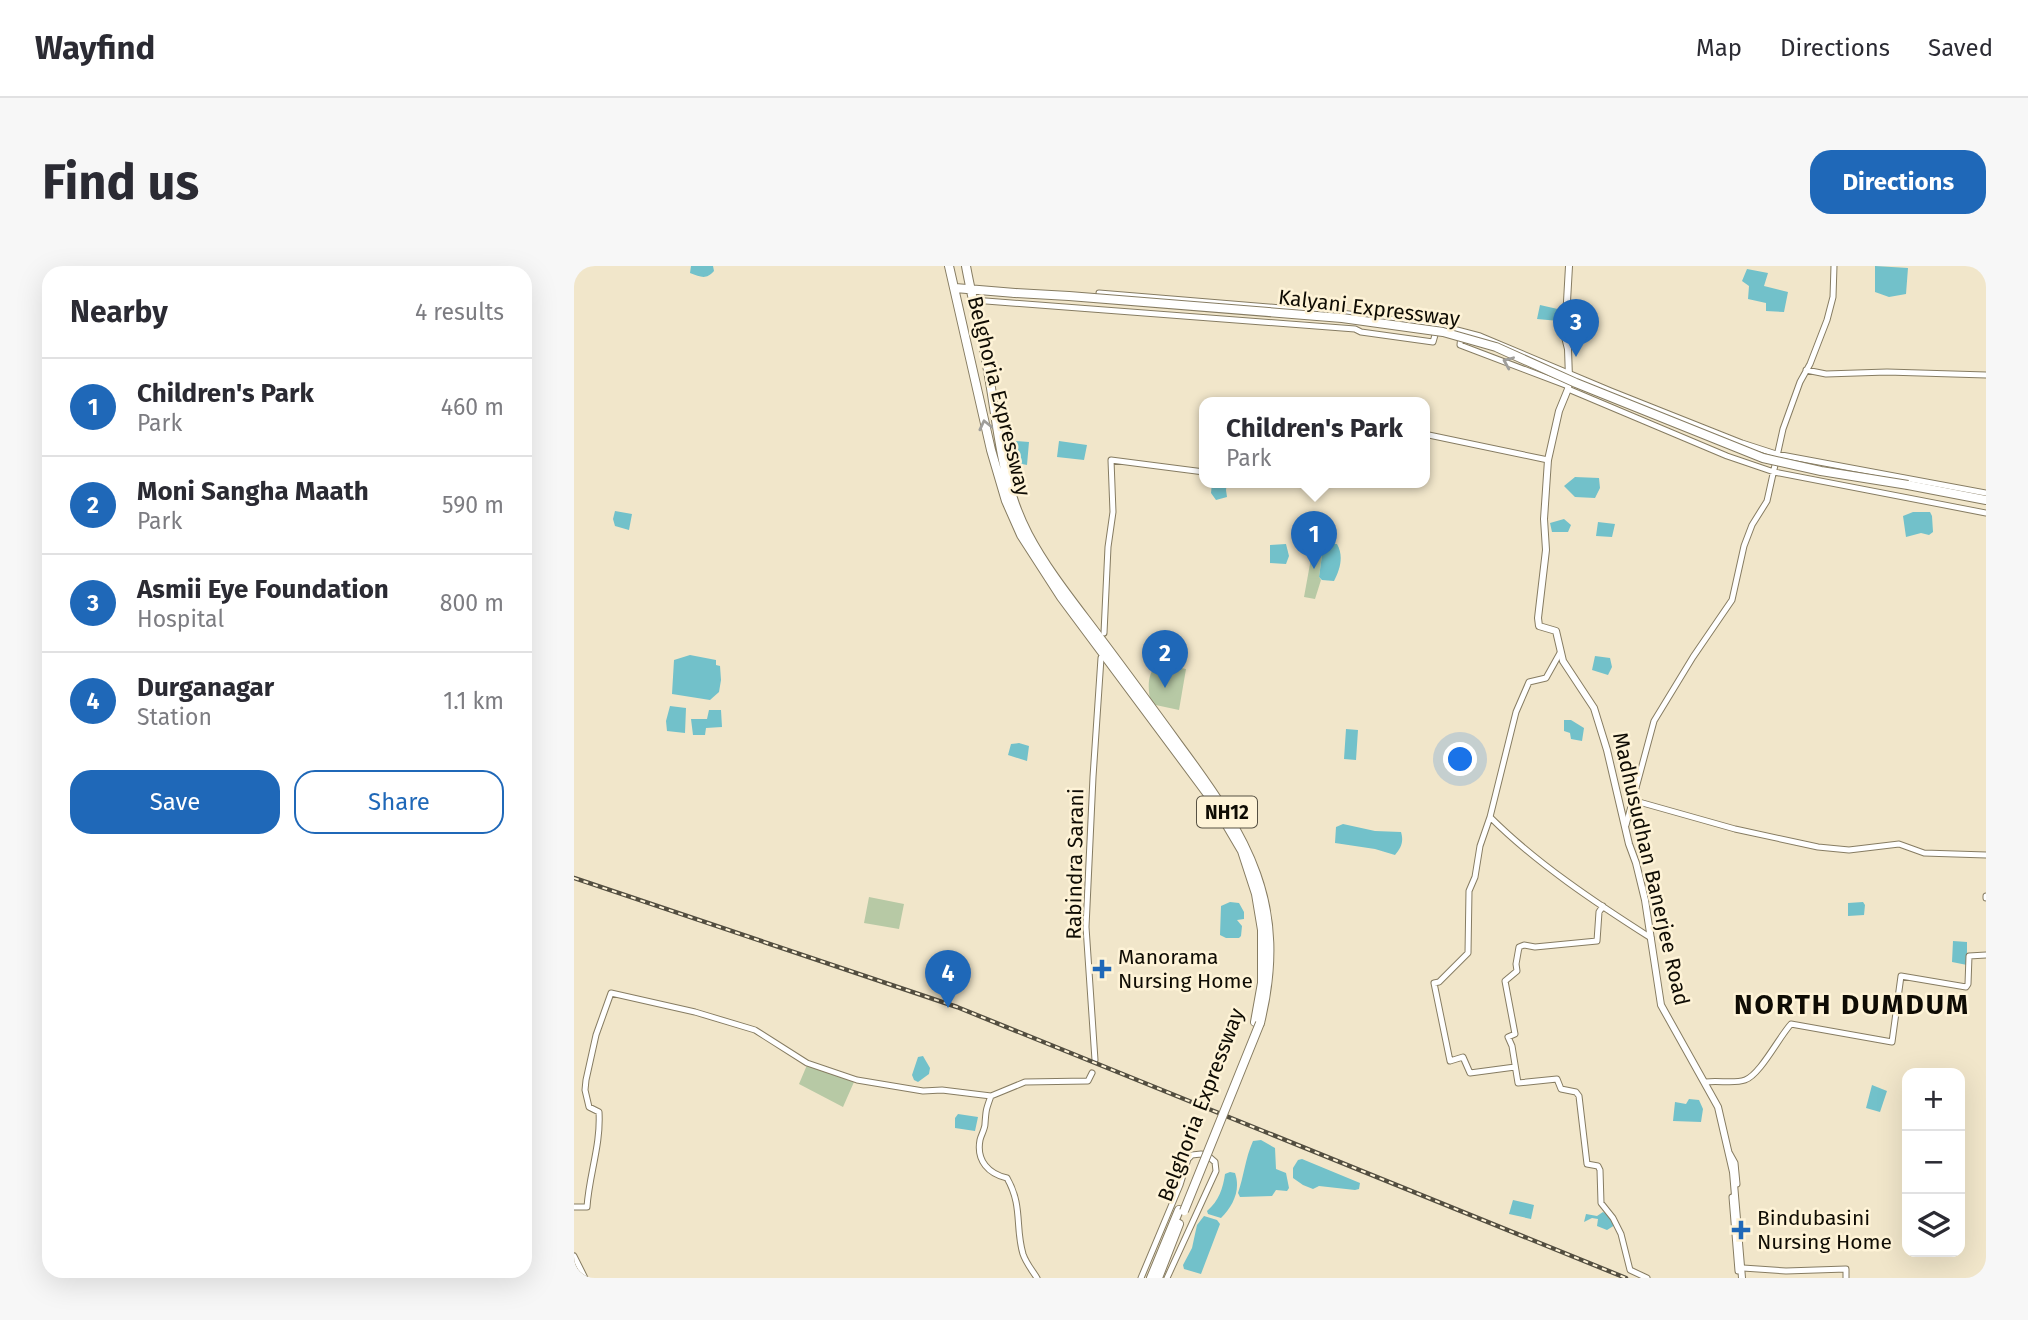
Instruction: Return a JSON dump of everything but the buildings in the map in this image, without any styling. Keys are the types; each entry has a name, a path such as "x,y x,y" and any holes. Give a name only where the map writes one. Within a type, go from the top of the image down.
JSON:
{"highway":[{"name":"Belghoria Expressway","path":"950,266 990,450 1006,501 1030,551 1061,597 1212,800 1242,850 1256,894 1262,930 1262,983 1257,1022"},
{"name":"Belghoria Expressway","path":"966,266 989,376 1007,483 1027,533 1063,588 1209,785 1240,833 1263,893 1270,947 1268,982 1257,1022 1182,1210 1158,1278"},
{"name":"Kalyani Expressway","path":"955,288 1342,318 1443,332 1496,347 1724,444 1777,458 1986,500"},
{"path":"975,380 987,379 989,376"},
{"name":"Belghoria Expressway","path":"1151,1278 1182,1210"}],"main road":[{"path":"1548,460 1568,383 1565,337 1569,266"},
{"name":"Madhusudhan Banerjee Road","path":"1548,460 1544,519 1546,550 1539,626 1556,631 1566,668 1594,708 1645,901 1663,1010 1706,1082 1718,1107 1725,1132 1730,1156 1742,1278"}],"street":[{"path":"1626,825 1654,721 1732,600 1744,546 1752,525 1768,501 1783,429 1827,320 1833,297 1834,266"},
{"name":"Kalyani Expressway","path":"1099,293 1341,313 1437,325 1480,336 1568,383"},
{"path":"972,300 1355,329 1433,342 1437,325"},
{"path":"1462,331 1460,345 1742,443 1777,458 1986,493"},
{"path":"1807,370 1834,374 1986,374"},
{"path":"1568,383 1727,456 1774,472 1986,513"},
{"path":"1430,436 1548,460"},
{"path":"1104,633 1112,512 1111,460 1199,471"},
{"path":"1515,1067 1470,1073 1462,1057 1450,1061 1434,983 1439,982 1468,953 1469,891 1475,877 1480,846 1518,708 1529,682 1546,678 1560,653"},
{"name":"Rabindra Sarani","path":"1095,1060 1086,927 1101,658"},
{"path":"1632,800 1735,830 1818,847 1849,850 1899,844 1927,854 1934,852 1986,855"},
{"path":"1490,817 1507,834 1602,906 1651,938"},
{"path":"1602,906 1599,912 1597,941 1535,947 1524,944 1519,947 1517,971 1505,981 1515,1034 1508,1037 1518,1083 1557,1079 1561,1089 1576,1092 1585,1134 1587,1164 1596,1165 1600,1170 1601,1203 1613,1218 1620,1233 1630,1270 1647,1278"},
{"path":"1706,1082 1749,1078 1767,1059 1791,1024 1892,1042 1901,976 1966,987 1969,956 1986,956"},
{"path":"574,1207 587,1207 588,1187 594,1172 599,1112 589,1107 585,1084 596,1035 611,993 695,1012 755,1030 807,1063 857,1080 923,1091 942,1090 991,1096 1033,1080 1088,1081 1092,1073"},
{"path":"991,1096 983,1114 985,1124 980,1139 980,1152 985,1166 991,1172 1007,1178 1012,1186 1020,1216 1023,1253 1037,1278"},
{"path":"1141,1278 1181,1185 1188,1159 1194,1154 1204,1154 1215,1162 1216,1171 1167,1278"},
{"path":"1730,1156 1734,1160 1736,1170 1742,1278"},
{"path":"574,1256 585,1278"},
{"path":"1743,1268 1786,1271 1846,1269 1846,1278"}],"green space":[{"path":"1316,531 1327,535 1328,543 1323,548 1319,577 1321,580 1315,599 1304,597"},
{"path":"1158,663 1186,669 1179,710 1151,704 1150,677"},
{"path":"869,897 904,904 899,929 864,923"},
{"path":"807,1065 854,1082 843,1107 799,1084"}],"water":[{"path":"691,266 713,266 714,271 706,277 700,276 690,273"},
{"path":"1875,266 1908,268 1906,294 1889,297 1875,292"},
{"path":"1747,269 1768,273 1764,286 1788,292 1784,312 1766,311 1766,303 1748,299 1749,286 1742,281"},
{"path":"1540,305 1562,310 1559,321 1537,319"},
{"path":"1016,441 1029,442 1027,465 1012,462"},
{"path":"1059,441 1087,445 1084,460 1057,457"},
{"path":"1575,477 1599,478 1600,488 1595,498 1575,497 1564,486"},
{"path":"1212,488 1226,488 1227,497 1216,500 1211,493"},
{"path":"615,511 632,514 629,530 615,526"},
{"path":"1913,512 1930,512 1933,532 1929,535 1921,533 1906,537 1903,516"},
{"path":"1564,519 1571,525 1568,532 1552,532 1550,523"},
{"path":"1598,522 1615,524 1612,537 1596,536"},
{"path":"1328,543 1337,544 1341,558 1334,581 1322,580 1319,577 1323,548"},
{"path":"1286,544 1289,556 1286,564 1270,563 1270,545"},
{"path":"690,655 716,660 716,665 720,666 719,692 710,700 672,694 674,660"},
{"path":"1595,656 1610,658 1612,667 1608,675 1592,670"},
{"path":"670,706 686,708 685,733 667,731 666,721"},
{"path":"709,710 721,710 722,727 706,728 705,735 693,735 691,719 707,719"},
{"path":"1564,720 1571,720 1584,728 1582,741 1571,739 1570,733 1564,731"},
{"path":"1346,729 1358,730 1356,760 1344,759"},
{"path":"1011,744 1029,746 1027,761 1008,755"},
{"path":"1343,824 1375,831 1401,832 1399,850 1395,855 1335,843 1336,827"},
{"path":"1230,902 1239,903 1244,912 1244,919 1237,920 1242,926 1239,938 1220,935 1221,906"},
{"path":"1863,902 1864,915 1848,916 1848,903"},
{"path":"1953,941 1967,942 1967,965 1952,962"},
{"path":"923,1056 930,1068 929,1074 918,1082 912,1075 918,1057"},
{"path":"1872,1085 1887,1091 1880,1112 1866,1108"},
{"path":"1689,1099 1699,1100 1703,1109 1701,1122 1673,1121 1675,1102 1686,1104"},
{"path":"958,1114 978,1117 975,1131 955,1128"},
{"path":"1261,1140 1275,1148 1276,1169 1286,1173 1289,1188 1287,1191 1276,1190 1272,1196 1240,1197 1238,1193 1250,1148 1253,1141"},
{"path":"1302,1159 1360,1183 1359,1189 1319,1186 1313,1189 1303,1185 1293,1178 1293,1168 1298,1160"},
{"path":"1235,1173 1237,1179 1232,1203 1221,1218 1208,1214 1207,1211 1220,1194 1225,1174"},
{"path":"1513,1200 1534,1205 1531,1219 1509,1214"},
{"path":"1603,1212 1615,1225 1607,1230 1597,1226 1598,1219 1592,1218 1584,1222 1586,1214 1597,1216"},
{"path":"1204,1216 1217,1220 1220,1224 1201,1274 1184,1269 1183,1265 1192,1248 1197,1225"}],"railway":[{"path":"574,878 957,1007 1626,1278"}],"place":[{"name":"Asmii Eye Foundation","path":"1576,357"},
{"name":"Children's Park","path":"1314,569"},
{"name":"Moni Sangha Maath","path":"1165,688"},
{"name":"Manorama Nursing Home","path":"1102,969"},
{"name":"Durganagar","path":"948,1008"},
{"name":"Bindubasini Nursing Home","path":"1741,1230"}],"district":[{"name":"NORTH DUMDUM","path":"1852,1004"}]}
